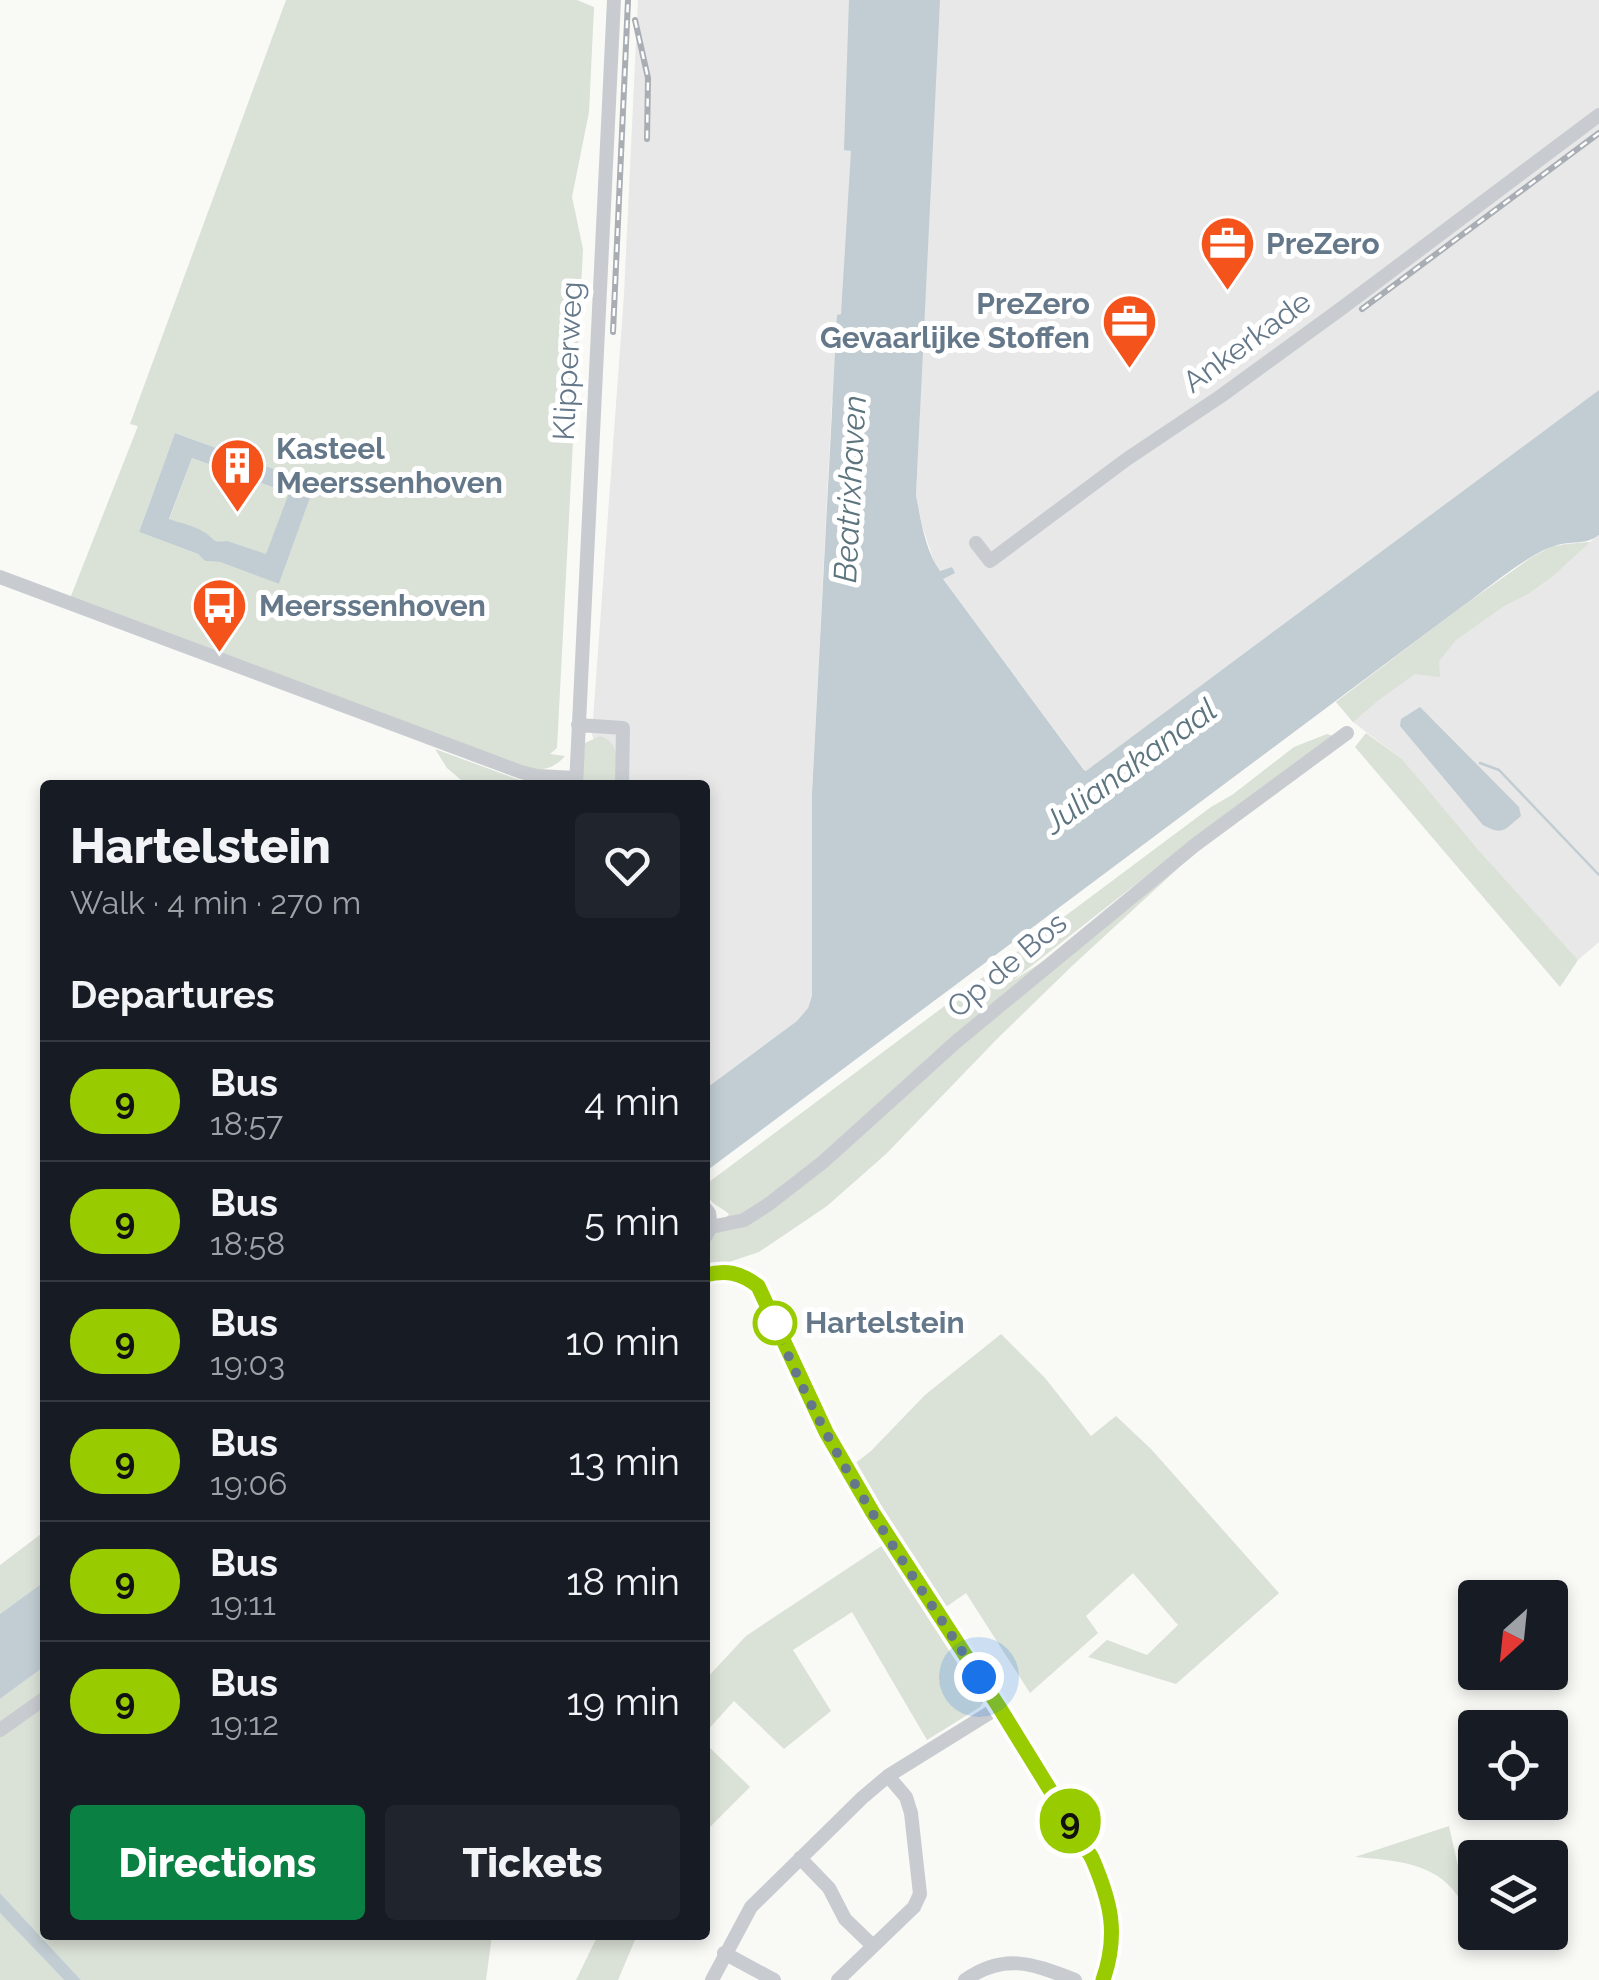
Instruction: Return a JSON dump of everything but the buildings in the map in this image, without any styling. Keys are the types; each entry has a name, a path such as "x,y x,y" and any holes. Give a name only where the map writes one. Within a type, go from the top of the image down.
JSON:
{"street":[{"name":"Klipperweg","path":"576,780 614,0"},
{"name":"Ankerkade","path":"976,543 990,561 1327,319 1599,115"},
{"path":"0,577 520,772 563,780"},
{"path":"578,725 623,728 622,780"},
{"name":"Op de Bos","path":"710,1231 744,1220 769,1204 957,1041 1195,845 1347,733"},
{"path":"710,1274 730,1272 758,1286 826,1432 854,1480 1079,1835 1102,1879 1112,1920 1112,1951 1103,1980"},
{"path":"0,1730 40,1702"},
{"path":"712,1980 751,1908 800,1858 888,1776 999,1707"},
{"path":"838,1980 914,1907 920,1894 911,1813 906,1797 888,1776"},
{"path":"800,1858 829,1888 845,1919 873,1946"},
{"path":"724,1953 774,1980"},
{"path":"965,1980 990,1966 1022,1962 1075,1980"}],"shaded area":[{"path":"286,0 577,0 594,7 589,112 572,197 583,249 557,748 550,754 565,756 562,759 535,770 69,601 138,426 130,424","holes":["175,433 315,484 279,584 220,562 205,561 198,554 139,532"]},
{"name":"Beatrixhaven","path":"638,0 1599,0 1599,390 1086,772 943,579 952,567 939,571 935,565 916,495 920,407 832,400 812,793 812,996 797,1021 710,1085 710,780 611,780 592,734 624,295"},
{"path":"192,458 290,493 266,555 211,539 169,520"},
{"path":"1599,535 1599,942 1578,960 1479,852 1402,759 1353,722 1336,702 1456,611 1563,544 1590,542"},
{"path":"1590,542 1553,576 1456,640 1439,661 1440,677 1415,674 1353,722 1336,702 1532,557 1553,546"},
{"path":"1366,733 1402,759 1578,960 1560,987 1355,747"},
{"path":"1327,734 1333,736 1011,982 1116,914 1186,861 996,1040 886,1154 827,1206 759,1252 710,1268 710,1239 729,1214 710,1200 710,1181 1294,747"},
{"path":"600,736 612,744 617,780 581,780 585,743"},
{"path":"435,749 519,780 461,780 447,768"},
{"path":"1001,1334 1045,1378 1091,1436 1116,1416 1151,1449 1279,1593 1176,1684 1088,1657 1107,1640 1147,1655 1178,1625 1133,1573 1086,1616 1098,1633 1030,1693 966,1593 943,1609 853,1465 925,1395"},
{"path":"40,1535 40,1585 0,1614 0,1565"},
{"path":"886,1543 984,1701 927,1740 852,1612 793,1650 831,1711 784,1749 734,1701 710,1727 710,1675 746,1636"},
{"path":"40,1670 40,1936 0,1893 0,1699"},
{"path":"710,1748 750,1787 710,1827"},
{"path":"1449,1826 1458,1866 1458,1897 1448,1884 1425,1869 1355,1857"},
{"path":"0,1913 64,1980 0,1980"},
{"path":"44,1940 491,1940 486,1980 81,1980"},
{"path":"596,1940 635,1940 618,1980 576,1980"}],"water":[{"name":"Julianakanaal","path":"849,0 940,0 916,495 924,535 935,563 940,571 952,567 955,573 943,579 1084,770 1599,390 1599,535 1543,551 1504,575 710,1168 710,1085 797,1021 812,996 812,793 837,315 841,314 851,151 844,150"},
{"path":"175,433 315,484 279,584 220,562 205,561 198,554 139,532","holes":["192,458 289,493 266,554 216,541 200,530 169,519"]},
{"path":"1420,707 1519,807 1521,816 1507,828 1499,831 1483,825 1400,726 1401,719"},
{"path":"40,1585 40,1670 0,1699 0,1614"},
{"path":"0,1893 81,1980 64,1980 0,1913"}],"waterway":[{"path":"1480,763 1499,770 1599,875"}],"railway":[{"path":"613,332 628,0"},
{"path":"635,20 648,78 647,139"},
{"path":"1362,309 1599,133"}],"bus line":[{"name":"9","path":"710,1274 730,1272 758,1286 826,1432 873,1513 1092,1858 1102,1879 1112,1920 1112,1951 1103,1980"}],"place":[{"name":"PreZero","path":"1227,293"},
{"name":"PreZero Gevaarlijke Stoffen","path":"1129,370"},
{"name":"Kasteel Meerssenhoven","path":"237,515"},
{"name":"Meerssenhoven","path":"220,655"},
{"name":"Hartelstein","path":"775,1323"}],"route":[{"path":"775,1323 826,1432 873,1513 979,1677"}]}
